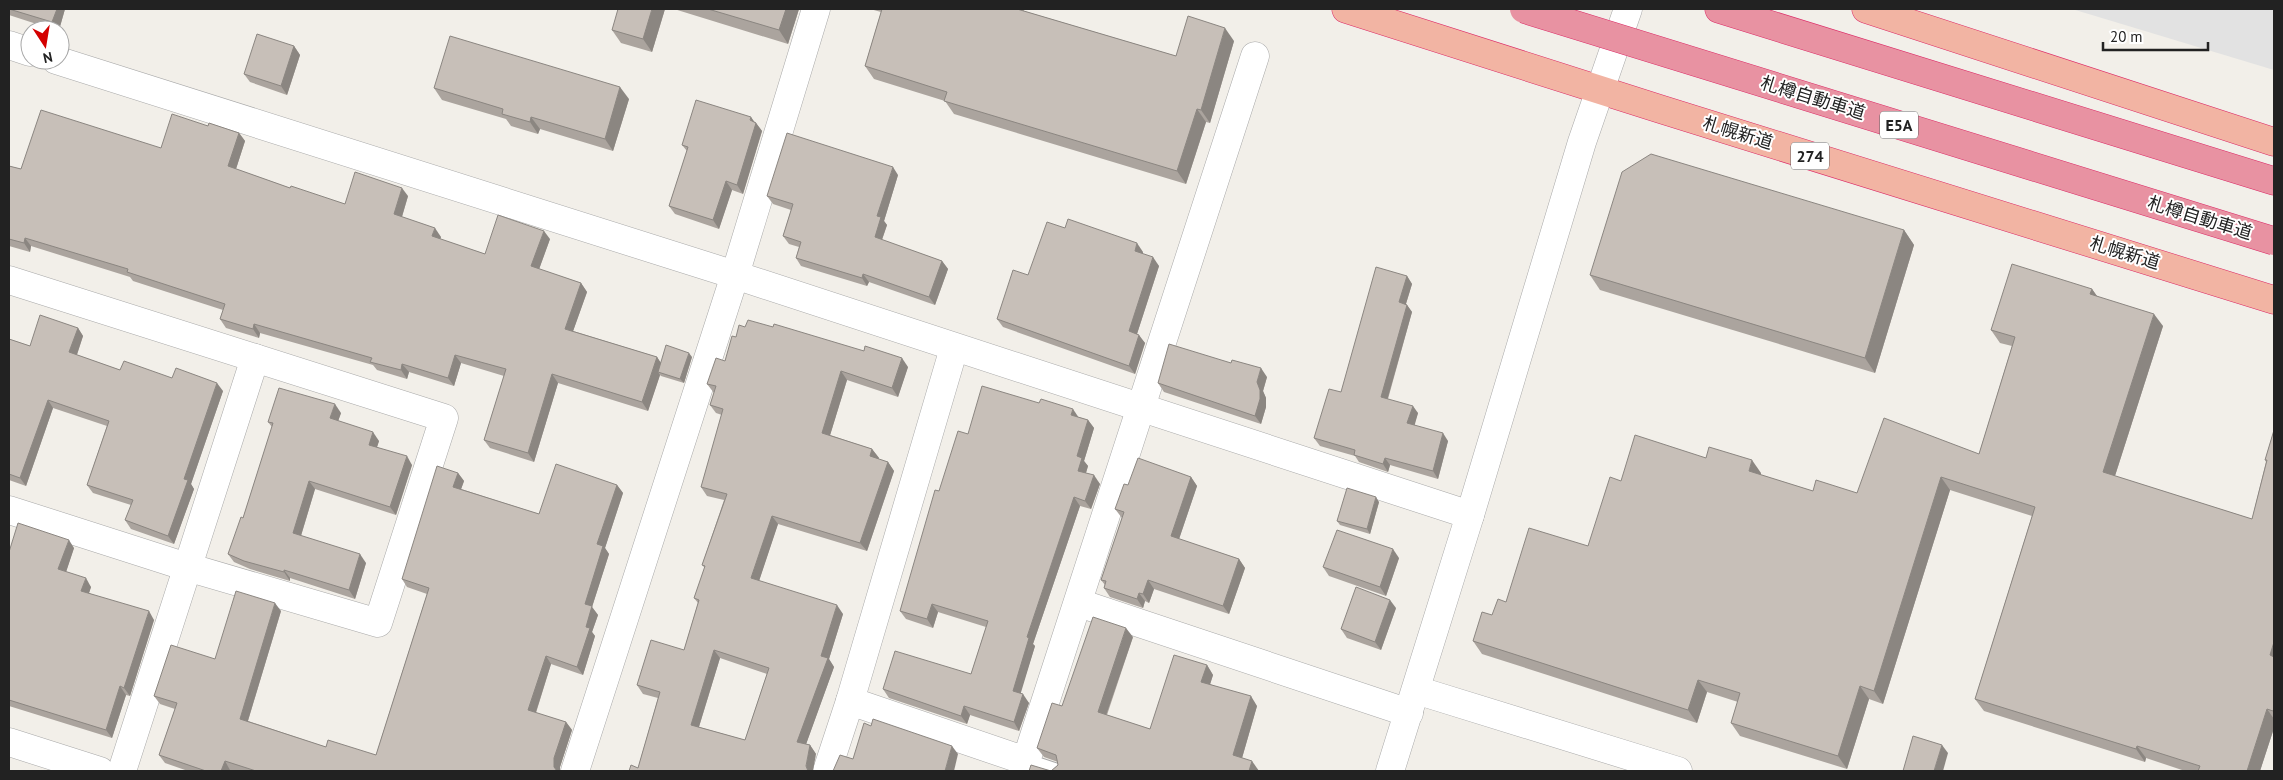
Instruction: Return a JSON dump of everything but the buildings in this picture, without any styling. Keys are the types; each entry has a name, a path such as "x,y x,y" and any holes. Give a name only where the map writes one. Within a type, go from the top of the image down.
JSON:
{"highway":[{"name":"札幌新道","path":"1346,9 2274,300"},
{"name":"札樽自動車道","path":"1524,9 2274,241"},
{"path":"1719,9 2274,181"},
{"path":"1866,9 2274,142"}],"street":[{"path":"575,771 735,275 816,9"},
{"path":"1390,771 1470,515 1582,142 1628,9"},
{"path":"850,701 1026,761 1255,56"},
{"path":"70,64 735,275 1470,515"},
{"path":"9,280 444,418 378,623 187,567 9,510"},
{"path":"827,771 850,701 954,348"},
{"path":"122,771 255,358"},
{"path":"1078,603 1412,701 1678,771"},
{"path":"9,742 100,771"}],"lane":[{"path":"1026,761 1056,771"}],"shaded area":[{"path":"2072,9 2274,9 2274,70"}]}
